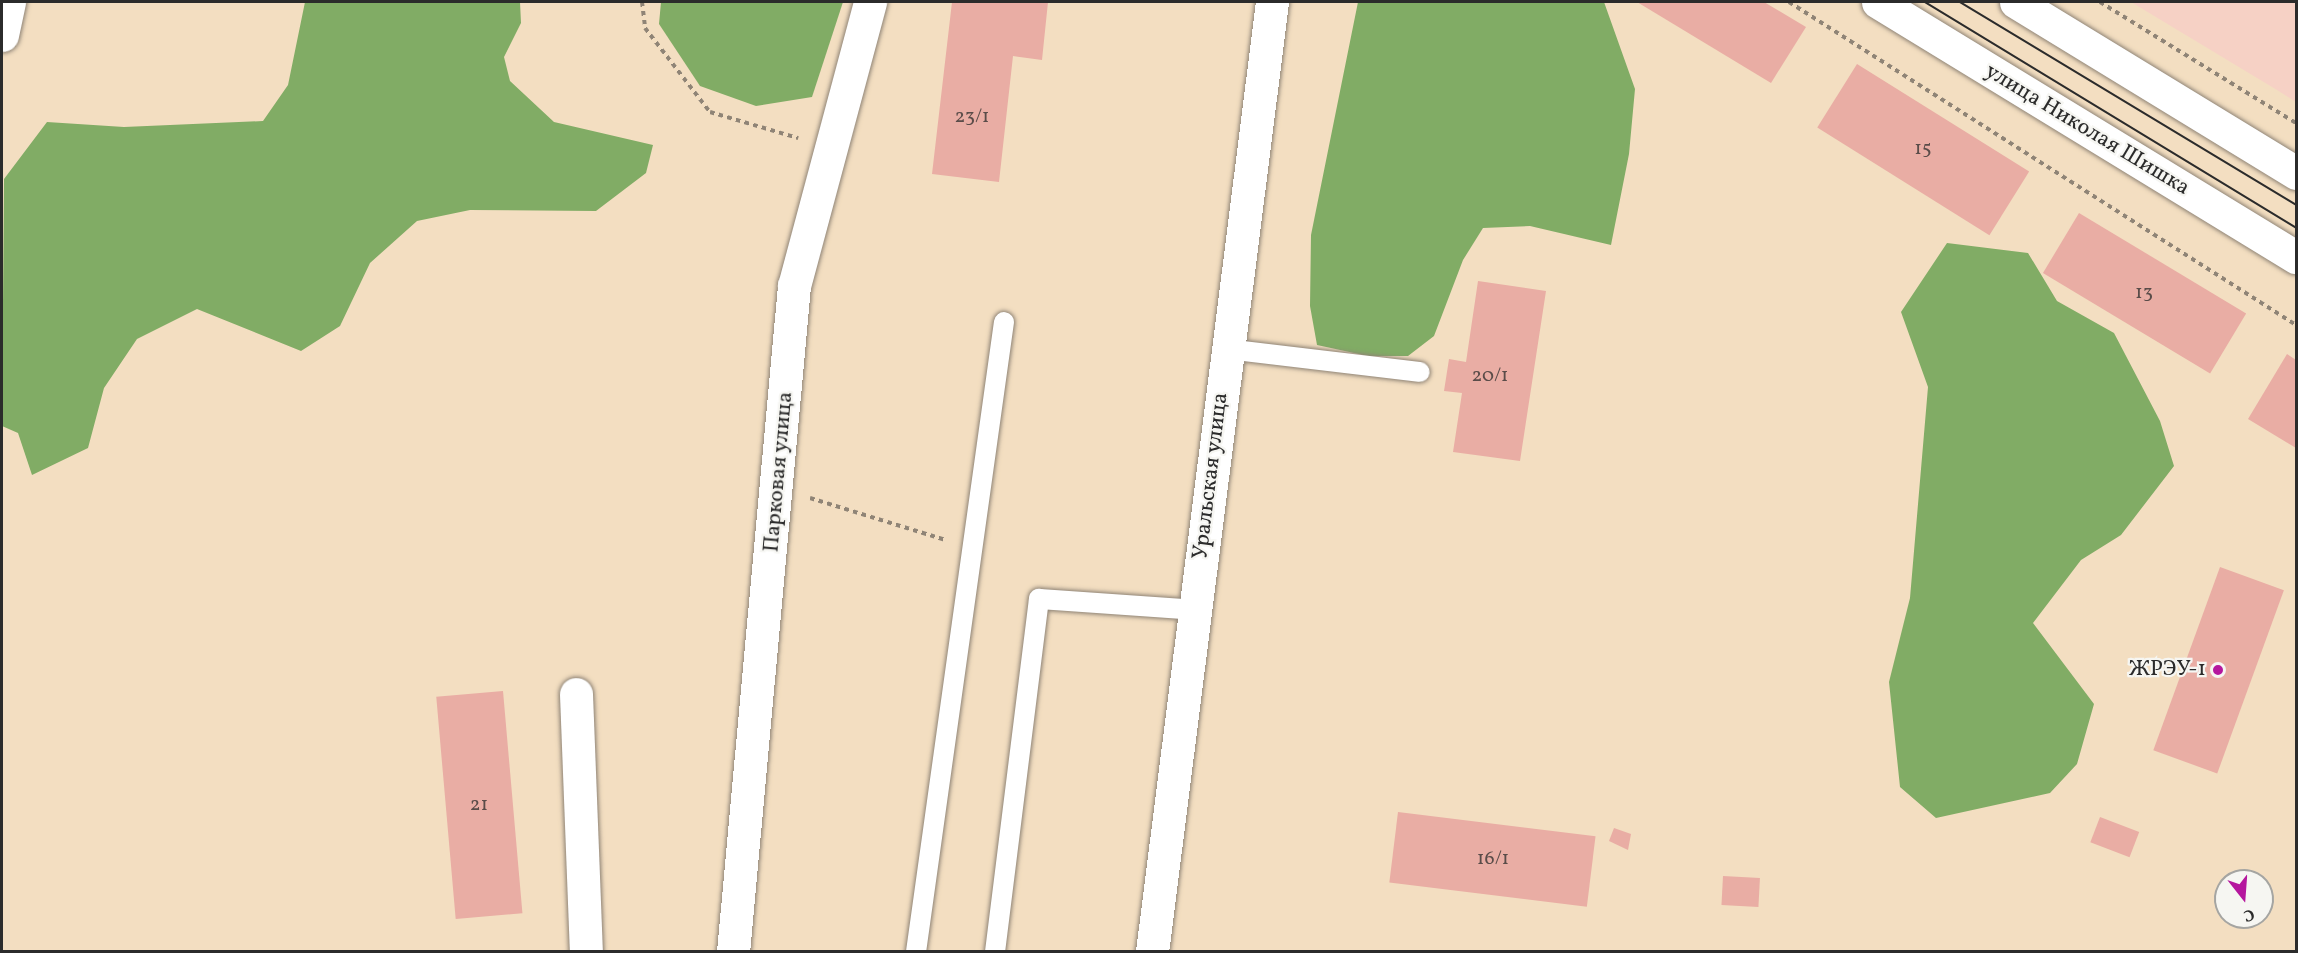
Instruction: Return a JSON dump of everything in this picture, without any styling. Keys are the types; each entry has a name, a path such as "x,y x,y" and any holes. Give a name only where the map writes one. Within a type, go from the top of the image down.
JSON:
{"street":[{"path":"2,34 9,2"},
{"name":"Парковая улица","path":"733,951 778,488 794,286 870,2"},
{"name":"Уральская улица","path":"1152,951 1272,2"},
{"name":"улица Николая Шишка","path":"1878,2 2296,257"},
{"path":"2016,2 2296,173"},
{"path":"576,694 586,951"}],"lane":[{"path":"916,951 970,547 1004,322"},
{"path":"1227,349 1420,372"},
{"path":"995,951 1039,599 1195,610"}],"path":[{"path":"642,2 645,28 710,112 831,148"},
{"path":"1789,2 2296,325"},
{"path":"2100,2 2296,123"},
{"path":"778,488 970,547"}],"shaded area":[{"path":"2131,2 2296,2 2296,102 2277,90"}],"green space":[{"path":"305,2 520,2 521,23 504,57 510,81 554,122 653,145 646,173 596,211 470,210 417,221 370,263 340,326 301,351 197,309 137,339 104,388 88,448 32,475 18,433 2,426 4,179 47,122 124,127 263,121 288,85"},
{"path":"661,2 843,2 812,97 756,106 700,86 659,24"},
{"path":"1358,2 1604,2 1635,89 1629,154 1611,245 1530,226 1483,228 1463,260 1434,336 1408,356 1368,356 1317,345 1310,306 1311,235"},
{"path":"1947,243 2028,253 2057,301 2114,333 2160,421 2174,466 2121,535 2081,560 2033,623 2094,704 2077,764 2050,793 1936,818 1900,787 1889,682 1910,598 1928,387 1901,312"}],"building":[{"path":"952,2 1048,2 1042,60 1013,56 999,182 932,174"},
{"path":"1637,2 1764,2 1806,27 1771,83"},
{"path":"1857,64 2029,172 1989,235 1817,128"},
{"path":"2079,213 2246,313 2210,373 2043,273"},
{"path":"1478,281 1546,291 1520,461 1453,452 1462,393 1444,391 1449,359 1466,362"},
{"path":"2287,354 2296,360 2296,448 2248,419"},
{"name":"ЖРЭУ-1","path":"2220,567 2284,590 2217,773 2153,750"},
{"path":"503,691 522,913 456,919 436,697"},
{"path":"1398,812 1596,836 1587,907 1389,882"},
{"path":"2100,817 2139,832 2130,857 2090,842"},
{"path":"1614,828 1631,834 1628,850 1609,841"},
{"path":"1723,876 1760,878 1758,907 1721,905"}],"tram line":[{"path":"1925,2 2296,228"},
{"path":"1960,2 2296,205"}],"place":[{"name":"ЖРЭУ-1","path":"2218,670"}]}
